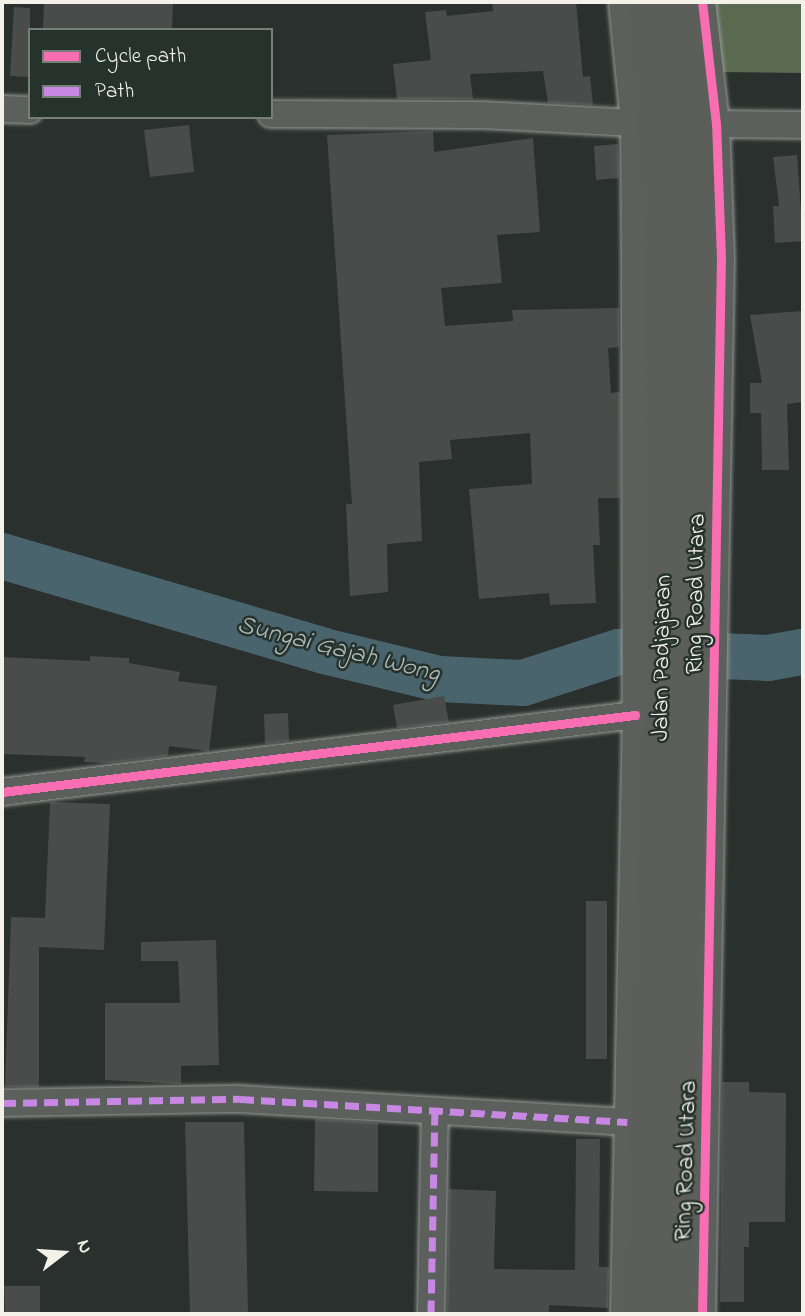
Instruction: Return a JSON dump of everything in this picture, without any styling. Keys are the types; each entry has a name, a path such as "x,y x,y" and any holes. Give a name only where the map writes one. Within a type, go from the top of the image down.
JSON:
{"highway":[{"name":"Jalan Padjajaran","path":"649,2 666,234 677,592 679,728 666,1122 674,1314"},
{"name":"Jalan Padjajaran","path":"677,592 696,192 692,88 682,2"},
{"name":"Jalan Padjajaran","path":"644,1314 666,1122"}],"street":[{"name":"Ring Road Utara","path":"622,2 677,592 679,728 666,1122 624,1314"},
{"name":"Ring Road Utara","path":"677,592 721,285 716,124 702,2"},
{"path":"2,109 28,110"},
{"path":"273,114 482,115 634,123"},
{"path":"716,124 803,125"},
{"path":"2,792 679,728"},
{"path":"2,1103 240,1099 666,1122"},
{"path":"431,1314 435,1111"},
{"name":"Ring Road Utara","path":"666,1122 702,1314"}],"green space":[{"path":"715,2 803,2 803,73 719,72"}],"building":[{"path":"44,2 173,2 172,28 43,28"},
{"path":"492,2 576,2 583,77 590,76 593,105 548,103 543,71 470,74 473,99 397,99 393,64 431,60 425,12 446,10 447,16 493,11"},
{"path":"14,7 30,8 28,77 10,76"},
{"path":"189,125 194,172 150,177 144,130"},
{"path":"433,131 434,152 533,138 540,232 497,235 502,283 441,288 445,326 513,321 512,310 619,308 619,347 608,348 611,393 620,392 620,498 598,498 600,545 593,545 596,603 550,605 549,593 479,599 469,489 532,484 530,433 450,440 452,459 419,462 422,541 387,544 388,592 350,596 346,504 352,504 327,135"},
{"path":"618,144 619,178 596,180 594,146"},
{"path":"797,155 803,241 775,243 773,206 779,206 773,157"},
{"path":"803,311 803,402 787,404 789,470 762,470 761,413 750,413 750,383 762,383 750,315"},
{"path":"90,656 129,658 129,663 180,672 178,681 217,686 209,751 169,746 168,756 107,763 84,762 85,757 2,754 2,657 90,661"},
{"path":"444,696 449,722 397,728 393,705"},
{"path":"288,713 289,741 265,744 264,714"},
{"path":"50,802 110,804 104,950 39,947 39,1087 5,1087 11,917 45,918"},
{"path":"586,901 607,901 607,1059 586,1059"},
{"path":"216,940 219,1065 181,1066 181,1084 105,1080 105,1003 180,1003 178,961 141,961 141,942"},
{"path":"722,1082 749,1082 749,1092 786,1093 785,1222 749,1222 749,1247 744,1247 744,1302 720,1302"},
{"path":"315,1119 378,1123 378,1192 314,1191"},
{"path":"185,1122 244,1122 248,1314 190,1314"},
{"path":"576,1139 600,1139 599,1267 609,1267 608,1308 549,1305 549,1314 447,1314 449,1189 496,1191 494,1269 575,1270"},
{"path":"4,1286 40,1286 40,1314 5,1314"}],"waterway":[{"name":"Sungai Gajah Wong","path":"2,556 324,651 440,679 523,683 619,652 768,658 803,652"}],"marked path":[{"path":"2,1103 240,1099 627,1122"},
{"path":"431,1314 435,1111"}],"cycle path":[{"path":"702,2 716,124 721,258 702,1314"},
{"path":"2,792 635,715"}]}
